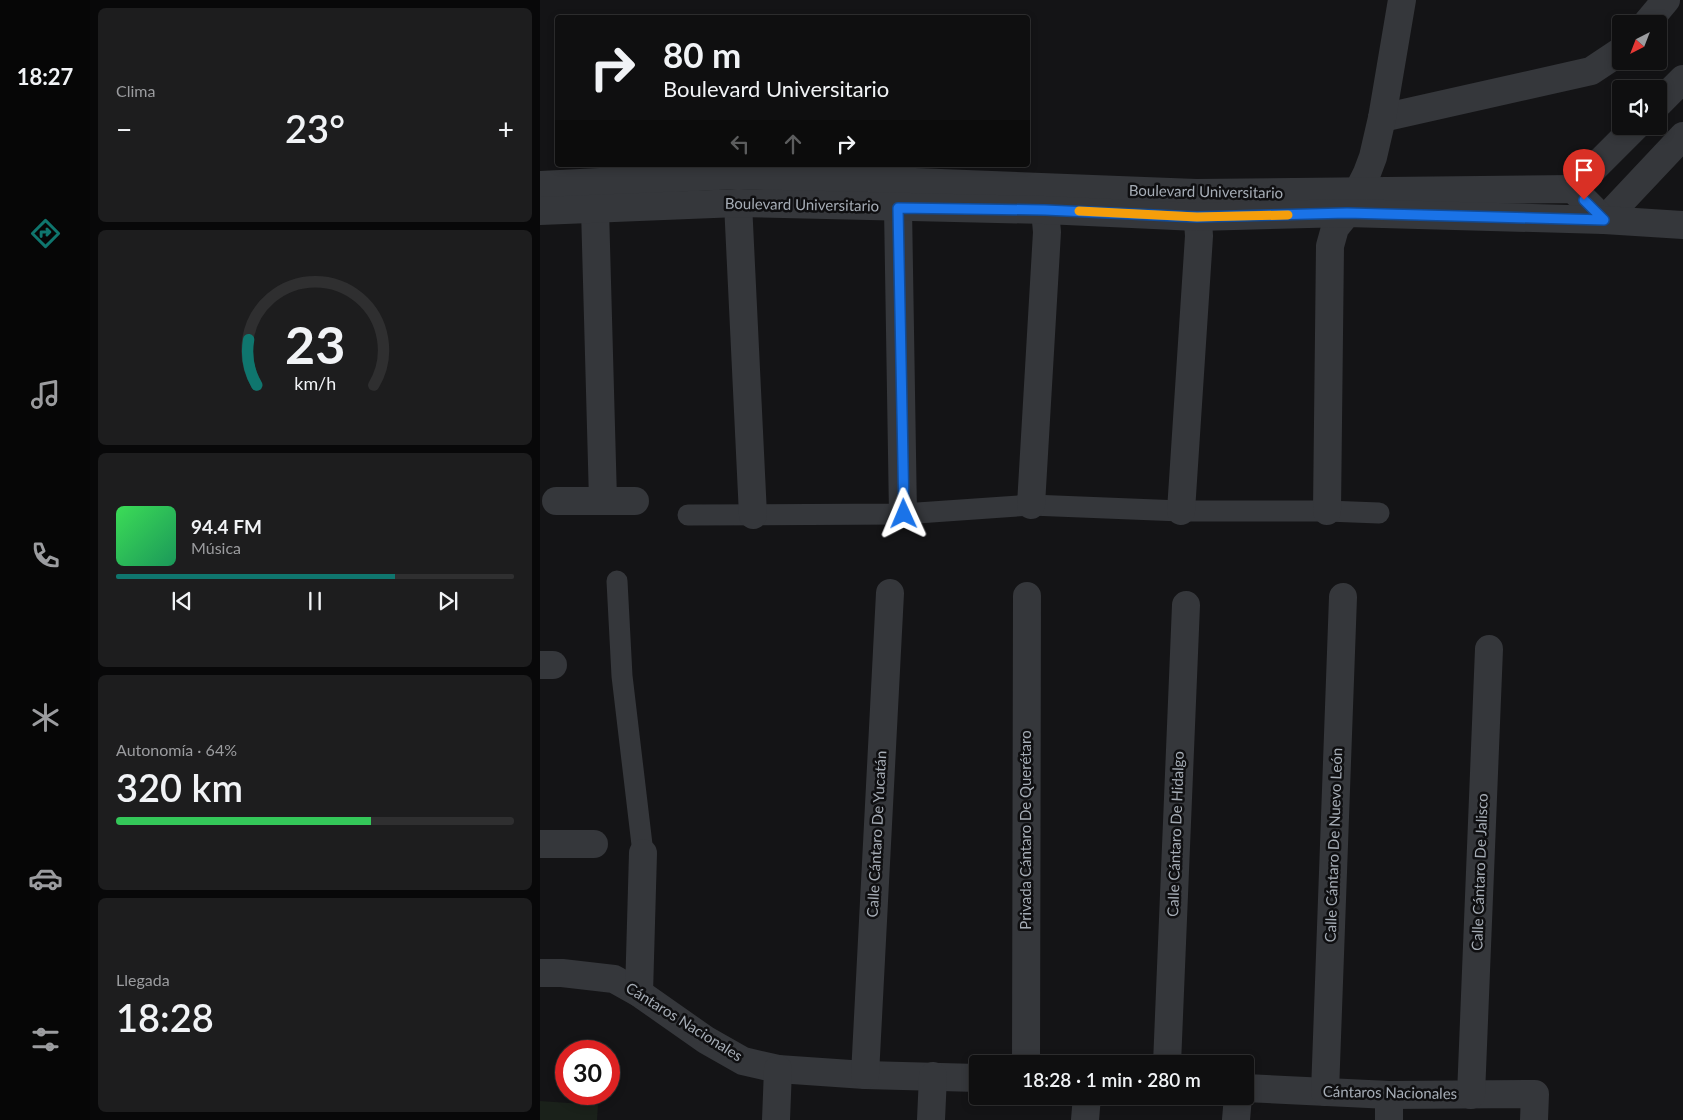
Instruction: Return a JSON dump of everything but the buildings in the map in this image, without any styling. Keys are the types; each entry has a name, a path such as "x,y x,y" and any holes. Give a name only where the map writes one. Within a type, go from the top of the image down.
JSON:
{"street":[{"path":"1327,511 1330,246 1335,228 1352,203 1367,173 1372,158 1382,118 1402,0"},
{"path":"1654,15 1666,0"},
{"path":"1382,118 1591,71 1612,57"},
{"path":"1667,95 1683,78"},
{"path":"1627,135 1574,189 1604,220 1683,136"},
{"name":"Boulevard Universitario","path":"540,185 738,175 1197,205"},
{"name":"Boulevard Universitario","path":"540,211 738,203 1045,210 1197,205 1352,203 1574,189"},
{"path":"738,203 754,515"},
{"name":"Boulevard Universitario","path":"1352,203 1683,225"},
{"path":"1181,511 1199,236 1197,205"},
{"path":"898,208 904,514"},
{"path":"595,209 603,500"},
{"path":"1031,505 1046,232 1045,210"},
{"path":"556,501 636,501"},
{"path":"688,515 904,514 1031,505 1181,511 1327,511 1378,514"},
{"path":"617,581 622,676 643,854 639,993"},
{"name":"Calle Cántaro De Yucatán","path":"865,1075 890,594"},
{"name":"Privada Cántaro De Querétaro","path":"1026,1055 1027,596"},
{"name":"Calle Cántaro De Nuevo León","path":"1325,1092 1343,597"},
{"name":"Calle Cántaro De Hidalgo","path":"1167,1055 1186,605"},
{"name":"Calle Cántaro De Jalisco","path":"1471,1095 1489,649"},
{"path":"540,844 594,844"},
{"name":"Cántaros Nacionales","path":"540,973 562,972 614,978 639,993 706,1040 743,1061 778,1070 865,1075 969,1078"},
{"path":"776,1120 778,1070"},
{"path":"931,1120 933,1076"},
{"name":"Cántaros Nacionales","path":"1254,1088 1325,1092 1389,1107 1471,1095 1534,1107"},
{"path":"1085,1120 1086,1105"},
{"path":"1236,1120 1237,1105"}],"shaded area":[{"path":"540,1101 555,1102 555,1105 598,1105 597,1120 540,1120"}],"slow traffic":[{"path":"1079,211 1197,217 1288,215"}],"route":[{"path":"904,514 898,208 1045,210 1197,217 1347,213 1604,220 1584,200"}]}
